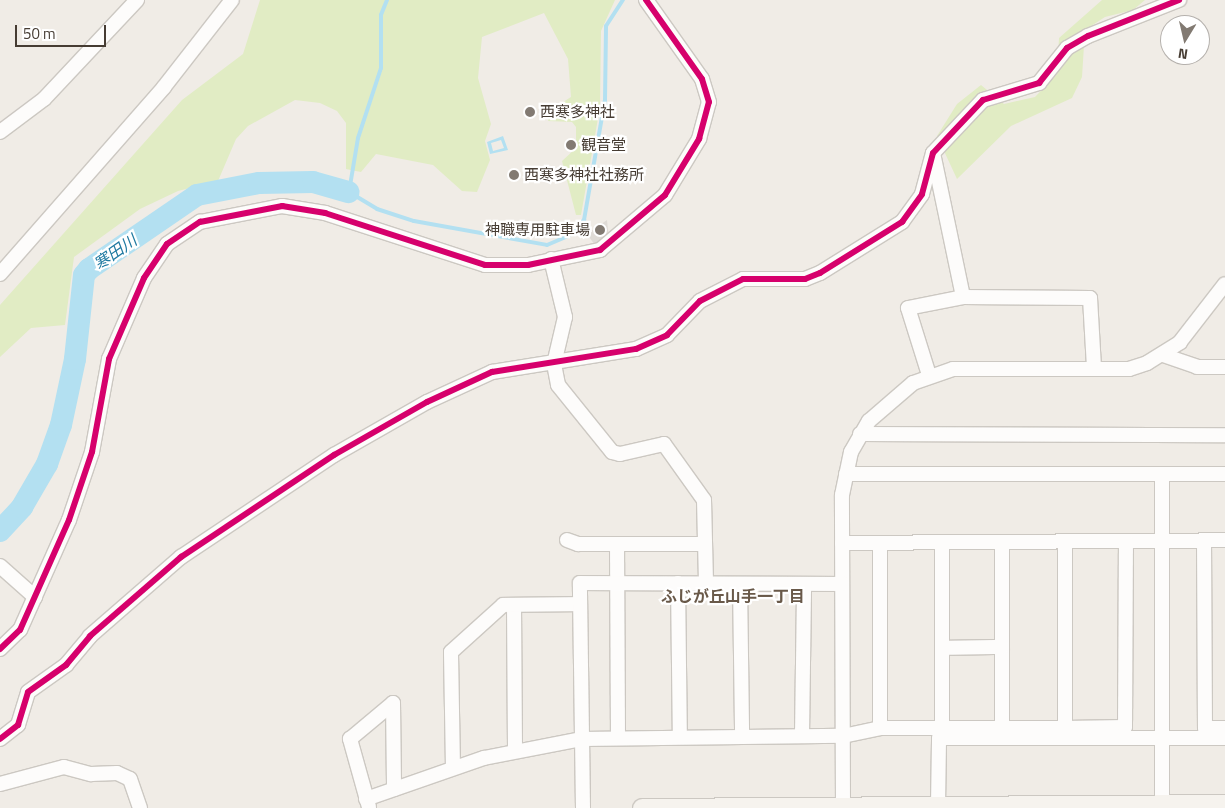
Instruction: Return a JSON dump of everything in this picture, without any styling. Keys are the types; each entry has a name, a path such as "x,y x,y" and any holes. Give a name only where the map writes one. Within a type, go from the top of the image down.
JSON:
{"main road":[{"path":"642,808 1225,804"}],"street":[{"path":"0,132 44,100 137,0"},
{"path":"0,274 164,87 232,0"},
{"path":"0,649 14,639 35,597 84,479 114,346 144,278 178,234 224,215 292,206 346,219 485,265 551,259 595,252 610,245 665,195 699,140 709,102 702,79 646,0"},
{"path":"0,739 18,725 28,692 66,665 90,636 223,526 427,402 492,372 554,364 650,345 673,330 700,301 743,279 805,279 820,273 902,222 922,194 933,153 983,100 1039,84 1067,48 1088,36 1179,0"},
{"path":"933,153 962,297"},
{"path":"551,259 565,317 554,364 562,392 606,448 620,454 664,444 704,500 706,583"},
{"path":"843,806 842,543 846,474 860,434 893,396 929,375 961,368 1129,369 1163,355 1180,342 1223,291"},
{"path":"929,375 908,308 962,297 1090,298 1094,368"},
{"path":"1163,355 1198,367 1225,367"},
{"path":"860,434 1225,435"},
{"path":"846,474 1225,474"},
{"path":"1162,474 1162,804"},
{"path":"567,540 617,544 705,544"},
{"path":"394,789 393,703 350,739 368,804 394,789 453,768 515,750 582,739 742,735 843,736 880,728 1125,727 1126,540"},
{"path":"1204,540 1206,728 1225,728"},
{"path":"842,543 1225,540"},
{"path":"1065,541 1065,728"},
{"path":"942,542 942,728"},
{"path":"1002,542 1002,727"},
{"path":"880,543 880,728"},
{"path":"617,544 618,738"},
{"path":"0,566 35,597"},
{"path":"583,808 580,583 842,584"},
{"path":"678,583 680,736"},
{"path":"740,584 742,735"},
{"path":"802,735 804,584"},
{"path":"453,768 450,652 503,605 580,604"},
{"path":"514,605 515,750"},
{"path":"943,648 1002,646"},
{"path":"938,806 939,738 1225,738"},
{"path":"0,784 64,767 91,774 117,773 130,779 140,808"}],"green space":[{"path":"260,0 615,0 601,31 600,107 581,215 576,215 562,161 576,148 576,127 572,122 548,121 552,109 571,97 568,59 544,13 482,37 478,78 491,124 485,141 490,160 477,192 462,191 433,165 376,154 361,172 346,169 346,123 337,111 320,103 295,100 248,126 236,139 218,181 178,191 140,209 74,257 65,325 31,328 0,357 0,305 182,100 243,54"},
{"path":"1102,0 1145,0 1133,10 1105,17 1085,30 1082,77 1072,98 1011,126 957,179 937,136 957,104 981,85 1004,104 1035,97 1057,74 1059,38"}],"shaded area":[{"name":"神職専用駐車場","path":"607,220 609,239 597,248 587,234"}],"water":[{"path":"503,136 508,150 490,154 487,142","holes":["501,140 504,148 493,151 491,143"]}],"waterway":[{"path":"387,0 381,15 381,68 358,138 349,192 377,209 414,221 547,245 568,236 584,220 605,100 606,26 623,0"},
{"name":"寒田川","path":"0,531 22,507 47,464 61,425 75,359 84,275 89,269 197,195 259,183 313,182 349,192"}],"cycle path":[{"path":"0,649 20,630 69,520 92,452 109,359 144,278 167,244 200,222 282,206 325,213 485,265 528,265 600,250 665,195 699,139 709,102 702,79 646,0"},
{"path":"0,739 18,725 28,692 66,665 90,636 181,557 334,455 427,402 492,372 636,349 667,335 700,301 743,279 805,279 820,273 902,222 922,194 933,153 983,100 1039,83 1067,48 1088,36 1179,0"}],"place":[{"name":"西寒多神社","path":"530,112"},
{"name":"観音堂","path":"571,145"},
{"name":"西寒多神社社務所","path":"514,175"},
{"name":"神職専用駐車場","path":"600,230"}],"district":[{"name":"ふじが丘山手一丁目","path":"733,596"}]}
